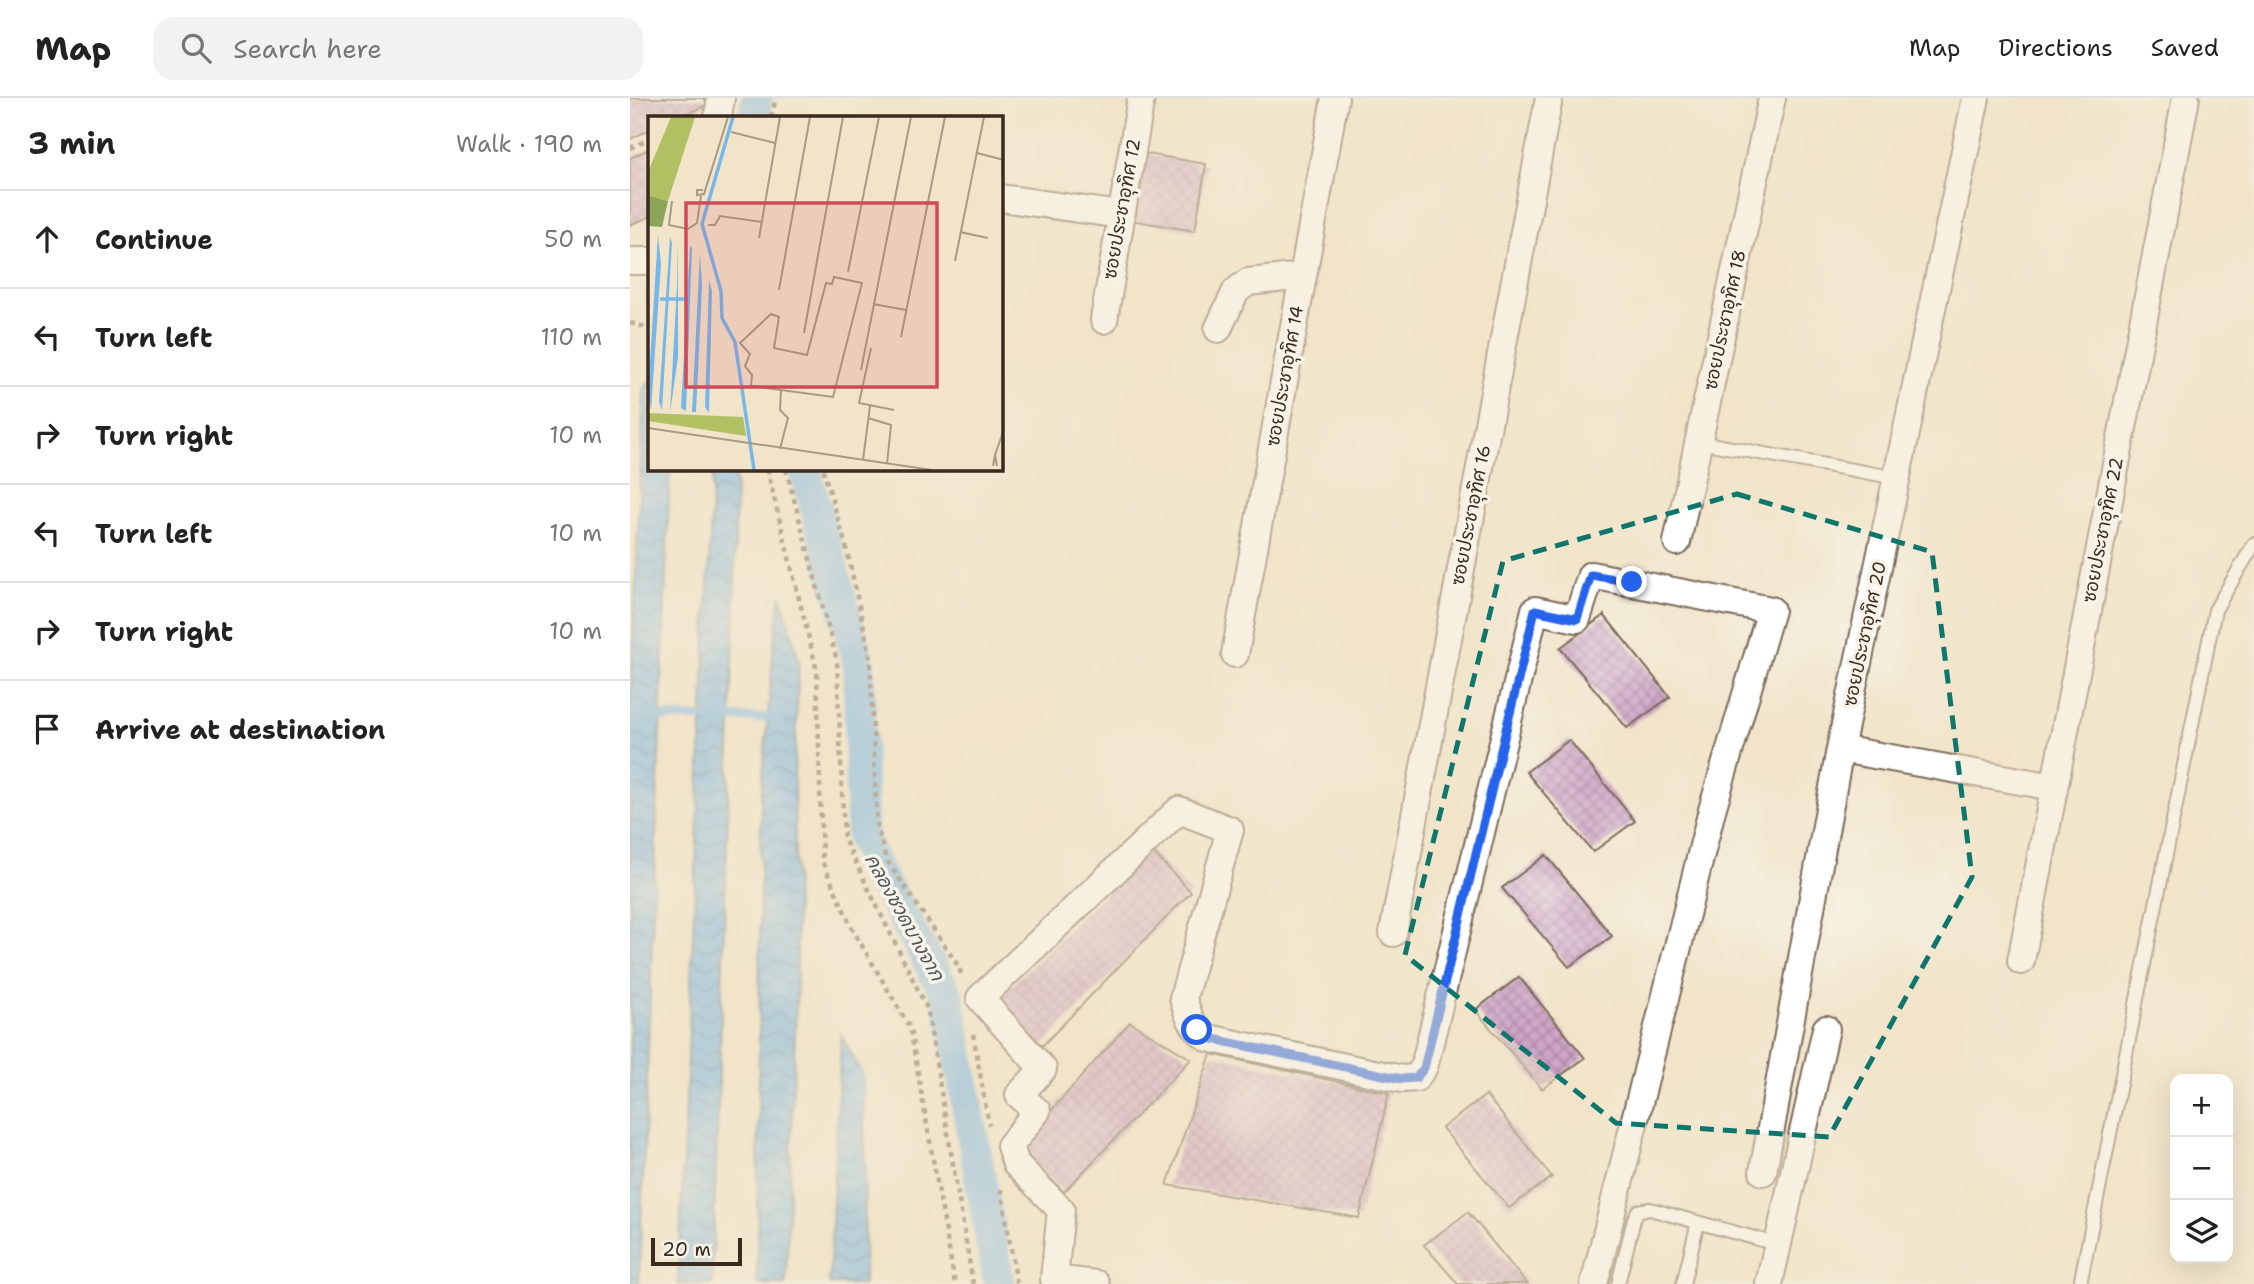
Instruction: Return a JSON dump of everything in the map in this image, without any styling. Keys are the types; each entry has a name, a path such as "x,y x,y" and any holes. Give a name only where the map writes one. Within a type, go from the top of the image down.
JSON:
{"street":[{"path":"718,116 721,98"},
{"name":"ซอยประชาอุทิศ 12","path":"1104,320 1141,98"},
{"name":"ซอยประชาอุทิศ 14","path":"1235,654 1335,98"},
{"name":"ซอยประชาอุทิศ 16","path":"1393,933 1549,98"},
{"name":"ซอยประชาอุทิศ 18","path":"1677,542 1772,98"},
{"name":"ซอยประชาอุทิศ 20","path":"1763,1172 1840,750 1976,98"},
{"name":"ซอยประชาอุทิศ 22","path":"2021,961 2186,98"},
{"path":"1003,198 1121,215"},
{"path":"630,261 648,261"},
{"path":"1218,329 1236,291 1248,282 1303,276"},
{"path":"1096,1284 1054,1279 1061,1210 1016,1164 1010,1146 1037,1111 1019,1095 1043,1069 980,998 1179,810 1230,830 1183,998 1189,1020 1197,1030 1208,1038 1402,1079 1416,1078 1424,1068 1535,610 1577,619 1591,575 1771,610 1712,810 1594,1284"},
{"path":"1840,750 2054,787"},
{"path":"1769,1284 1826,1029"}],"lane":[{"path":"1699,442 1897,478"},
{"path":"2080,1284 2215,610 2254,544"},
{"path":"1618,1284 1638,1211 1650,1209 1776,1244"},
{"path":"1684,1284 1698,1222"}],"path":[{"path":"771,116 776,98"},
{"path":"630,148 648,139"},
{"path":"630,323 648,328"},
{"path":"767,471 817,671 822,861 853,930 910,1028 955,1284"},
{"path":"787,471 837,661 844,839 927,1008 973,1284"},
{"path":"824,471 845,546 870,656 877,827 886,859 959,967 965,987"},
{"path":"972,1028 991,1136"},
{"path":"998,1176 1017,1284"}],"highlighted area":[{"path":"1737,494 1932,552 1972,877 1829,1137 1616,1123 1405,955 1503,561"}],"water":[{"path":"648,383 648,471 670,471 639,1284 630,1284 630,713 644,387"},
{"path":"713,471 736,471 734,631 712,1284 678,1284"},
{"path":"781,595 799,661 794,779 797,980 786,1284 757,1284 761,797 774,644"},
{"path":"841,1035 862,1073 865,1151 864,1284 829,1284"}],"building":[{"path":"630,98 704,98 707,105 681,116 648,116 648,130 630,139"},
{"path":"648,149 648,217 630,225 630,158"},
{"path":"1142,153 1206,164 1195,231 1130,220"},
{"path":"1604,615 1670,697 1627,728 1560,648"},
{"path":"1569,740 1635,821 1593,852 1526,772"},
{"path":"1150,849 1191,892 1042,1046 998,999"},
{"path":"1546,855 1612,936 1569,967 1502,888"},
{"path":"1519,977 1585,1058 1542,1089 1475,1010"},
{"path":"1130,1022 1191,1059 1064,1192 1018,1148"},
{"path":"1211,1054 1389,1093 1359,1218 1167,1185"},
{"path":"1486,1095 1552,1177 1509,1208 1442,1128"},
{"path":"1468,1212 1527,1284 1458,1284 1424,1245"}],"waterway":[{"name":"คลองชวดบางจาก","path":"754,116 757,98"},
{"name":"คลองชวดบางจาก","path":"806,471 859,665 862,837 878,873 948,996 999,1284"},
{"path":"630,717 779,718"}],"route":[{"path":"1197,1030 1208,1038 1402,1079 1416,1078 1424,1068 1535,610 1577,619 1591,575 1632,582"}]}
